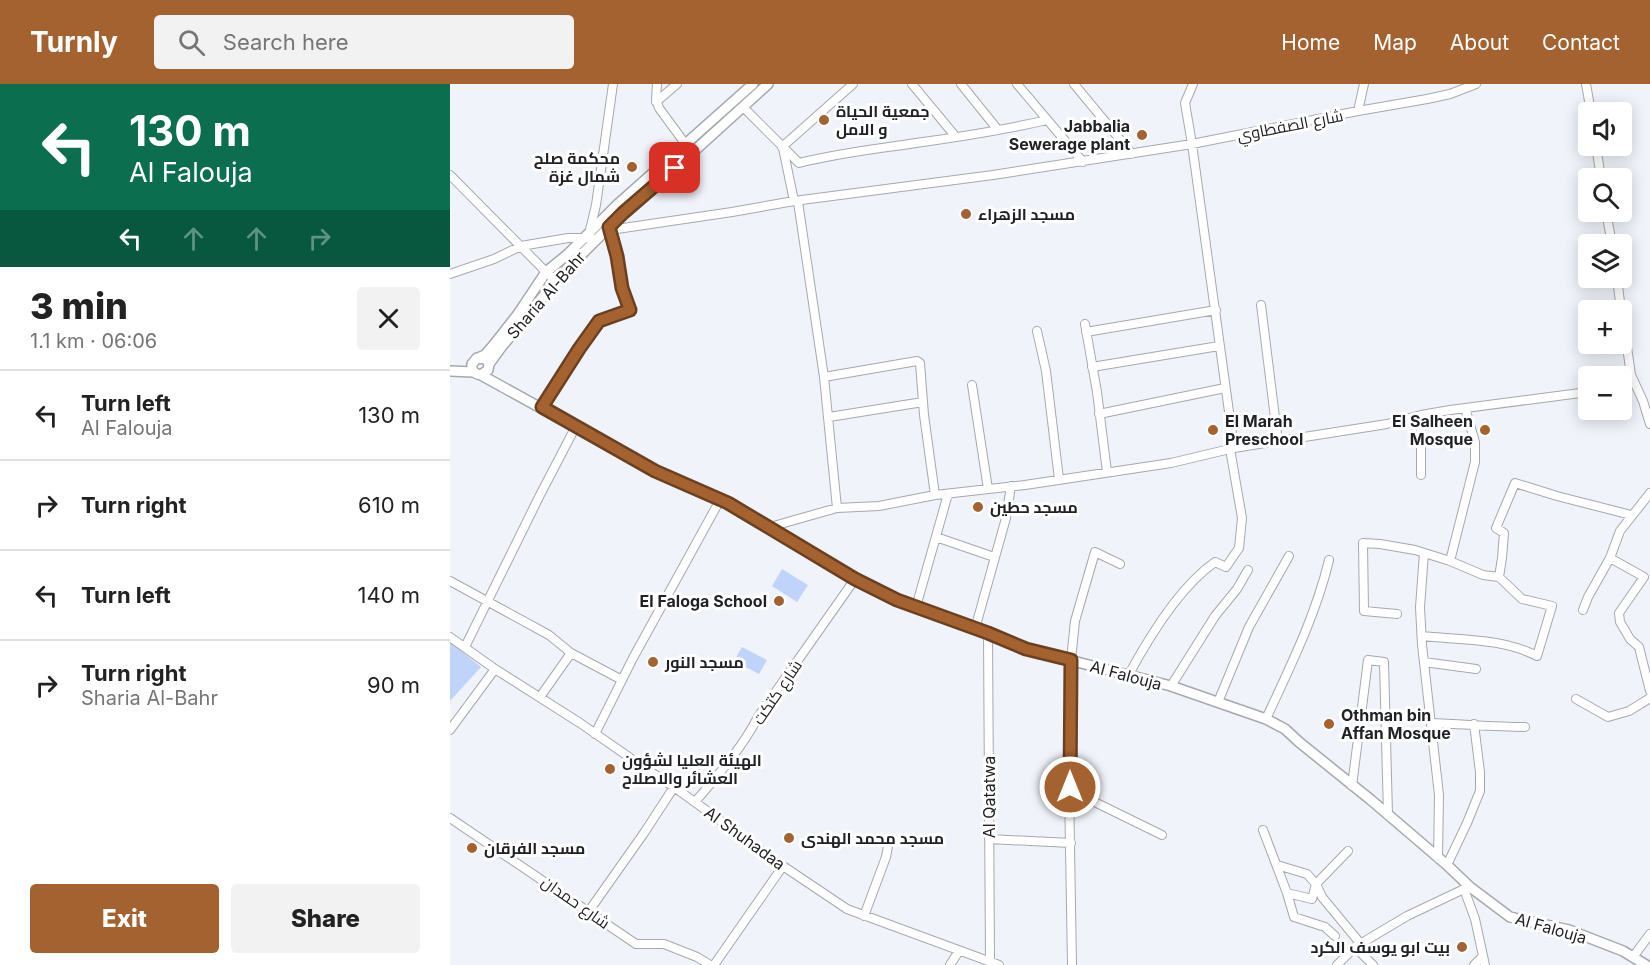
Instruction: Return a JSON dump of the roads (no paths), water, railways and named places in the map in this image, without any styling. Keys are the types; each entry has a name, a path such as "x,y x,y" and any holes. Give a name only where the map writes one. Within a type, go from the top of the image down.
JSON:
{"main road":[{"name":"Sharia Al-Bahr","path":"480,357 485,355 505,330 546,272 753,84"},
{"name":"Sharia Al-Bahr","path":"489,364 555,282 597,239 610,229 623,213 768,84"},
{"path":"450,371 477,373 488,370 489,364 486,359 480,357 473,361 471,366 477,373"},
{"name":"Al Falouja","path":"477,373 655,471 720,500 770,527 855,579 897,600 1026,649 1171,686 1266,719 1285,729 1388,815 1447,865 1467,888 1510,917 1569,930 1623,951 1646,965"}],"street":[{"path":"590,230 596,205 613,84"},
{"path":"657,84 656,102 659,108 692,153"},
{"path":"656,102 677,84"},
{"path":"782,147 853,84"},
{"path":"912,84 956,136"},
{"path":"961,84 998,130"},
{"path":"1017,84 1083,162"},
{"path":"1074,84 1132,154"},
{"path":"1128,675 1145,645 1197,576 1215,562 1226,567 1239,548 1242,518 1216,310 1185,103 1193,84"},
{"path":"1358,111 1364,84"},
{"name":"شارع الصفطاوي","path":"610,229 1103,159 1450,94 1476,84"},
{"path":"1586,84 1589,102"},
{"path":"743,107 799,163 830,155 998,130 1047,120"},
{"path":"782,147 796,201 824,377 837,508"},
{"path":"450,175 555,282"},
{"path":"542,407 599,321 630,310 622,288 610,229"},
{"path":"450,274 494,260 521,246 583,238 597,239"},
{"path":"1261,304 1278,442"},
{"path":"1107,472 1086,328 1216,310"},
{"path":"1037,331 1046,371 1059,479"},
{"path":"1092,367 1219,346"},
{"path":"824,377 917,361 920,363 935,495"},
{"path":"1632,377 1650,424"},
{"path":"972,386 988,489"},
{"path":"1099,414 1226,388"},
{"path":"770,527 837,508 879,506 935,495 1171,463 1232,448 1387,424 1421,415 1578,393"},
{"path":"829,417 923,402"},
{"path":"1450,561 1475,462 1475,442 1466,408"},
{"path":"1421,415 1421,475"},
{"path":"465,647 576,426"},
{"path":"1499,577 1503,558 1504,533 1496,528 1515,483 1631,515"},
{"path":"975,629 1006,518 1011,486"},
{"path":"1583,610 1610,558 1620,531 1650,493"},
{"path":"916,607 948,494"},
{"path":"595,734 720,500"},
{"path":"936,537 994,557"},
{"path":"1396,614 1364,611 1363,543 1380,543 1424,553 1483,575 1499,577 1522,599 1552,606 1537,656 1512,646 1422,636"},
{"path":"1072,965 1071,660 1075,621 1095,552 1120,564"},
{"path":"1424,553 1420,607 1439,795 1438,858"},
{"path":"1218,702 1250,627 1289,556"},
{"path":"1610,558 1644,577 1619,613 1620,622 1630,639 1639,647 1650,691"},
{"path":"1266,719 1316,606 1329,560"},
{"path":"1171,686 1215,616 1237,589 1248,570"},
{"name":"شارع كتكت","path":"695,802 750,733 758,717 855,579"},
{"path":"450,581 549,635 571,653 622,680"},
{"name":"Al Qatatwa","path":"988,633 990,961"},
{"name":"Al Shuhadaa","path":"450,637 674,787 847,909 999,965"},
{"path":"540,697 571,653"},
{"path":"1352,786 1368,660 1384,662 1388,815"},
{"path":"1424,662 1476,669"},
{"path":"450,730 495,669"},
{"path":"1576,699 1608,717 1629,711 1650,698"},
{"path":"1431,723 1525,727"},
{"path":"1447,865 1480,791 1474,724"},
{"path":"589,911 674,787"},
{"path":"1070,790 1162,835"},
{"name":"شارع حمدان","path":"450,818 636,944 664,944 712,965"},
{"path":"1263,830 1294,917 1325,927 1335,936"},
{"path":"989,839 1071,843"},
{"path":"864,916 888,846"},
{"path":"1287,893 1312,899 1316,885 1348,851"},
{"path":"712,965 783,866"},
{"path":"1276,866 1307,874 1373,965"},
{"path":"1337,965 1358,945 1407,916 1467,888 1485,965"},
{"path":"1632,957 1650,934"},
{"path":"950,965 959,951"},
{"path":"1474,965 1483,956"}],"place":[{"name":"جمعية الحياة و الامل","path":"824,120"},
{"name":"Jabbalia Sewerage plant","path":"1142,135"},
{"name":"محكمة صلح شمال غزة","path":"632,167"},
{"name":"مسجد الزهراء","path":"966,214"},
{"name":"El Marah Preschool","path":"1213,430"},
{"name":"El Salheen Mosque","path":"1485,430"},
{"name":"مسجد حطين","path":"978,507"},
{"name":"El Faloga School","path":"779,601"},
{"name":"مسجد النور","path":"653,662"},
{"name":"Othman bin Affan Mosque","path":"1329,724"},
{"name":"الهيئة العليا لشؤون العشائر والاصلاح","path":"610,769"},
{"name":"مسجد محمد الهندى","path":"789,838"},
{"name":"مسجد الفرقان","path":"472,848"},
{"name":"بيت ابو يوسف الكرد","path":"1462,947"}]}
